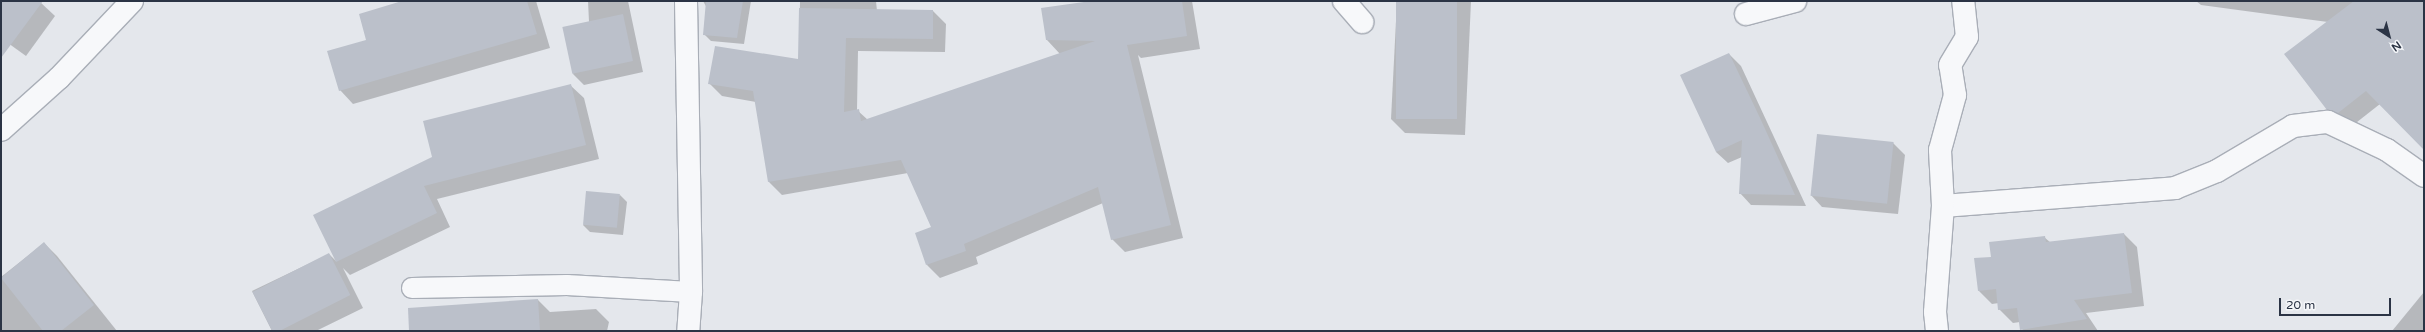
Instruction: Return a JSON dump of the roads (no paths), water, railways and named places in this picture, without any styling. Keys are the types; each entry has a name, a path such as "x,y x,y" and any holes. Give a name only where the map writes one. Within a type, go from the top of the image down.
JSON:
{"street":[{"path":"1,130 59,78 132,1"},
{"path":"686,1 691,292 688,331"},
{"path":"1344,1 1362,22"},
{"path":"1746,14 1795,1"},
{"path":"1937,331 1935,312 1943,206 1940,150 1955,95 1950,65 1967,37 1963,1"},
{"path":"1943,206 2175,188 2217,171 2293,126 2328,122 2387,150 2424,176"}],"lane":[{"path":"412,288 567,285 691,292"}]}
